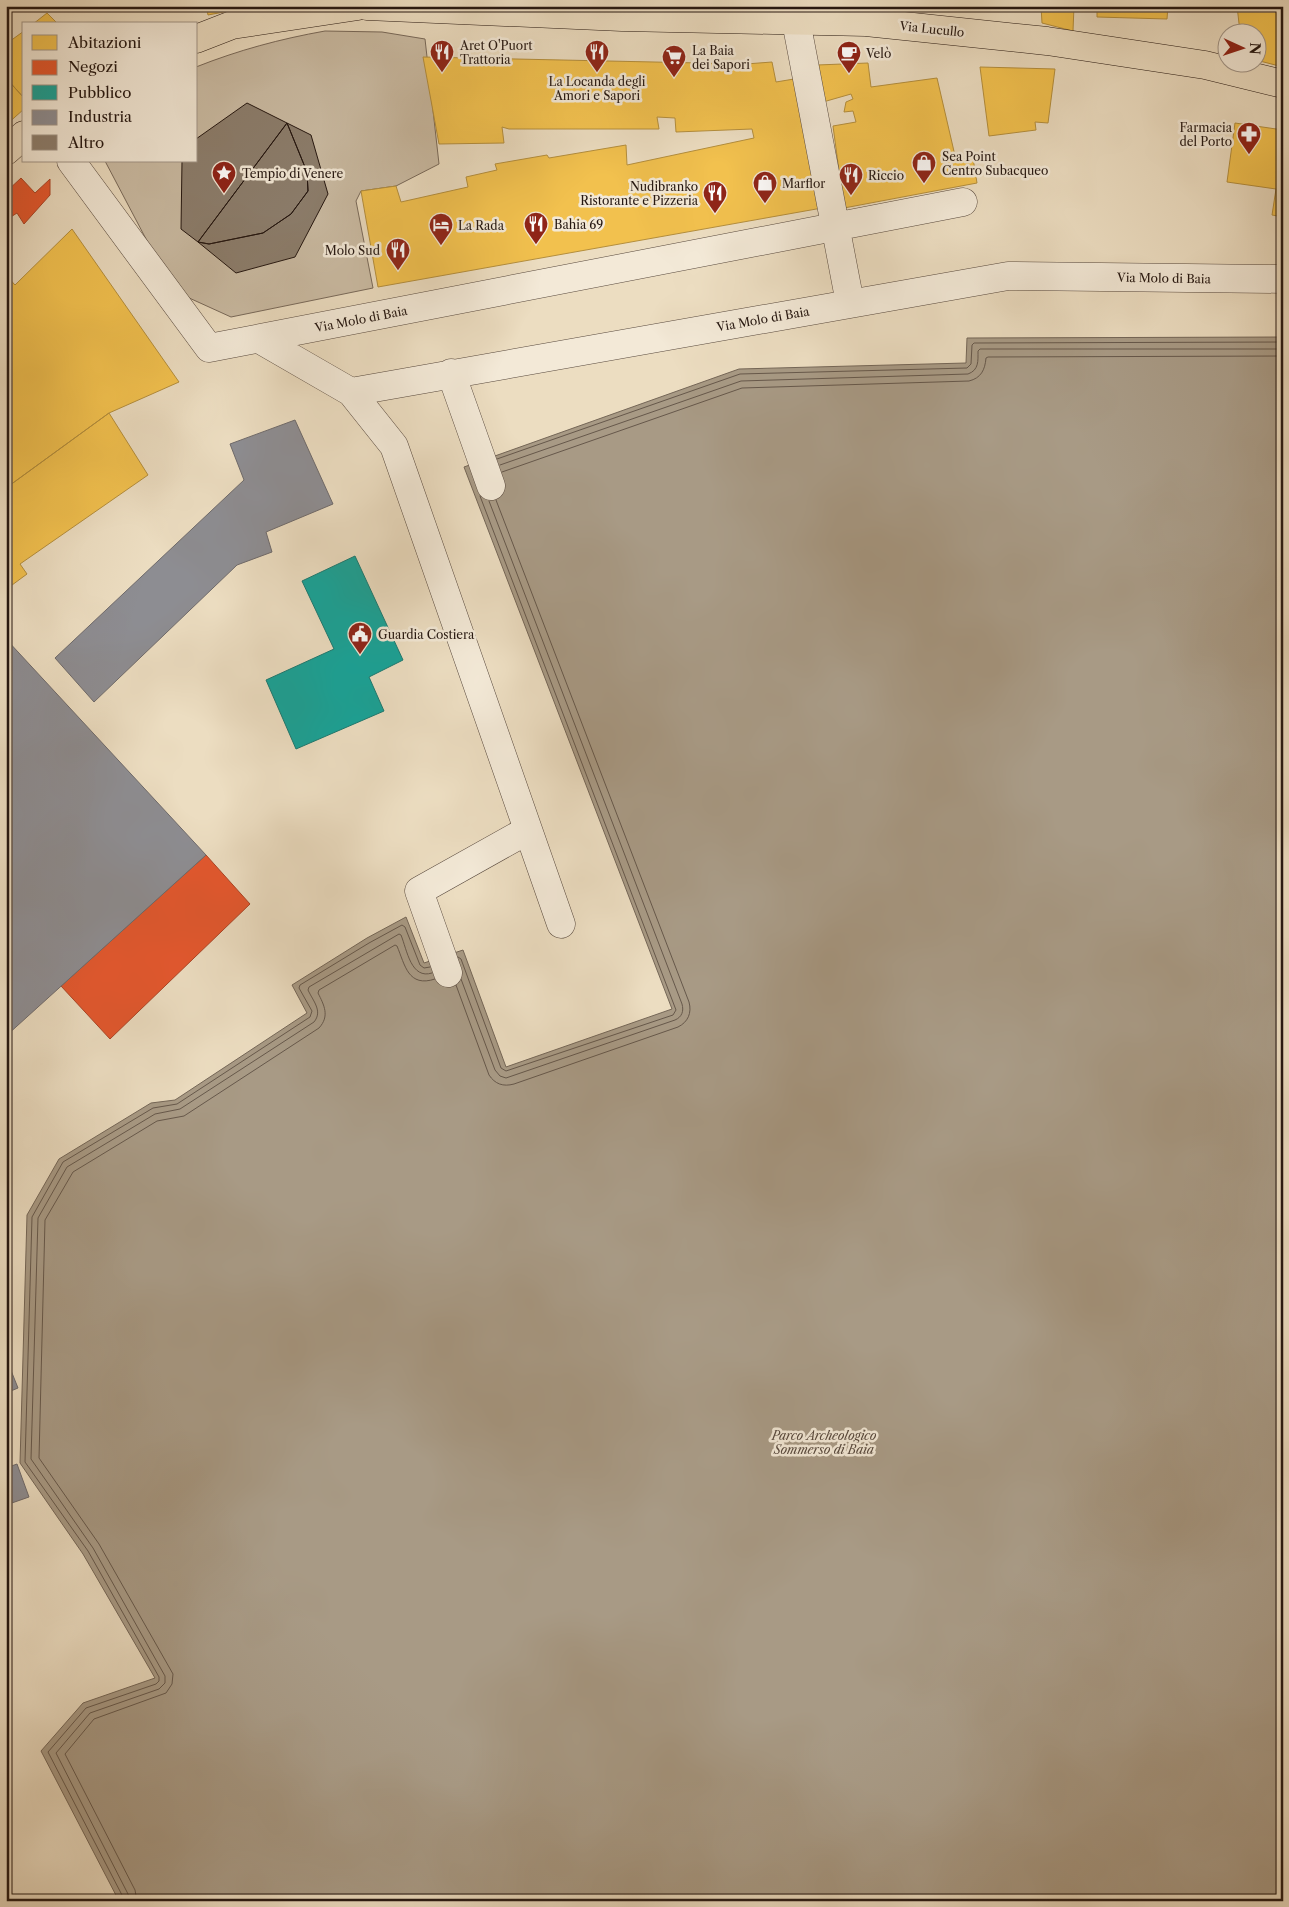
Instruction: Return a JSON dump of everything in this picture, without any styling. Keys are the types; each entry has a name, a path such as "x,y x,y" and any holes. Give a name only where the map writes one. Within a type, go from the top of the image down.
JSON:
{"main road":[{"path":"198,38 232,25 358,6"},
{"name":"Via Lucullo","path":"366,6 622,16 866,22 1047,41 1205,65 1283,84"},
{"path":"6,151 22,137"}],"lane":[{"path":"796,21 850,303"},
{"name":"Via Molo di Baia","path":"72,162 209,348 963,202"},
{"name":"Via Molo di Baia","path":"351,392 1008,276 1283,279"},
{"path":"259,339 351,392 394,446 562,924"},
{"path":"451,373 491,486"},
{"path":"448,973 419,891 528,830"}],"shaded area":[{"path":"325,31 382,32 425,39 439,164 396,186 361,191 356,201 373,288 231,317 187,297 165,275 106,162 198,162 198,66 228,55"}],"water":[{"name":"Parco Archeologico Sommerso di Baia","path":"1283,337 1283,1901 119,1901 41,1751 83,1703 155,1678 83,1554 20,1463 27,1215 59,1159 151,1103 175,1100 307,1013 292,985 367,938 406,917 424,963 463,950 506,1067 672,1009 464,467 739,369 966,363 967,338"}],"building: Abitazioni":[{"path":"206,6 255,6 208,15"},
{"path":"813,6 868,6 871,11 815,11"},
{"path":"1041,6 1074,6 1073,31 1042,23"},
{"path":"1097,6 1168,6 1167,19 1097,17"},
{"path":"1237,6 1283,6 1283,67 1266,63 1266,22 1239,22"},
{"path":"47,13 56,22 36,22"},
{"path":"22,32 22,96 6,78 6,44"},
{"path":"423,57 746,64 772,62 776,82 800,78 822,208 378,287 361,191 396,186 401,202 468,187 466,177 497,170 495,164 547,155 549,158 626,145 627,165 754,138 752,129 676,132 675,118 657,117 659,129 509,129 502,127 504,143 439,144"},
{"path":"868,63 871,87 937,78 956,160 973,158 977,183 844,208 833,126 856,122 853,111 844,112 846,102 853,99 851,94 823,102 817,65"},
{"path":"980,67 1055,69 1048,123 1035,122 1036,130 989,136"},
{"path":"6,78 22,96 22,111 6,125"},
{"path":"1235,123 1283,130 1283,217 1272,215 1276,189 1227,182"},
{"path":"72,229 179,382 109,413 6,488 6,275 15,285"},
{"path":"109,413 148,475 20,564 27,574 8,588 6,586 6,488"}],"building: Negozi":[{"path":"21,178 35,193 50,179 50,195 24,224 17,213 6,220 6,192"},
{"path":"206,855 250,904 110,1039 61,986"}],"building: Pubblico":[{"name":"Guardia Costiera","path":"355,556 403,660 369,677 384,711 296,749 266,680 334,649 302,581"}],"building: Industria":[{"path":"295,420 333,504 266,532 272,552 237,565 94,702 55,658 244,480 230,444"},
{"path":"6,639 206,855 6,1036"},
{"path":"6,1358 18,1388 6,1393"},
{"path":"17,1464 29,1497 6,1505 6,1468"}],"building: Altro":[{"path":"247,103 287,123 198,242 181,229 182,162 198,162 198,138"},
{"path":"287,123 307,172 308,191 291,214 263,233 209,244 198,242"},
{"path":"287,123 311,135 328,194 295,257 236,273 198,242 209,244 263,233 291,214 308,191 307,172"}],"place":[{"name":"Aret O'Puort Trattoria","path":"442,73"},
{"name":"La Locanda degli Amori e Sapori","path":"597,73"},
{"name":"Velò","path":"849,74"},
{"name":"La Baia dei Sapori","path":"674,78"},
{"name":"Farmacia del Porto","path":"1249,155"},
{"name":"Sea Point Centro Subacqueo","path":"924,184"},
{"name":"Tempio di Venere","path":"224,194"},
{"name":"Riccio","path":"851,196"},
{"name":"Marflor","path":"765,204"},
{"name":"Nudibranko Ristorante e Pizzeria","path":"715,214"},
{"name":"Bahia 69","path":"536,245"},
{"name":"La Rada","path":"441,246"},
{"name":"Molo Sud","path":"398,271"},
{"name":"Guardia Costiera","path":"360,655"}]}
